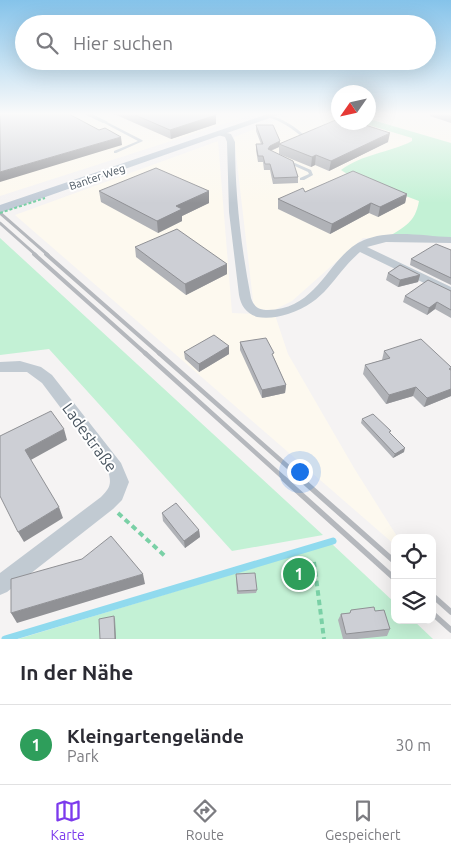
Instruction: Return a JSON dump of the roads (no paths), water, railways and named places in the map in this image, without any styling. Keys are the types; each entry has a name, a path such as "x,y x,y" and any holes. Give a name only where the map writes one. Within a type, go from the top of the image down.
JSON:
{"street":[{"name":"Banter Weg","path":"0,209 43,197 191,144"},
{"path":"231,144 232,201 237,249 247,302 253,310 271,314 283,312 302,304 328,283 359,247 370,241 451,240"},
{"path":"359,247 451,292"},
{"name":"Ladestraße","path":"0,367 24,366 38,370 47,378 115,468 120,482 116,494 107,503 0,585"}],"lane":[{"path":"115,152 134,144"},
{"path":"282,159 310,171 311,175 302,180"}],"waterway":[{"path":"5,639 333,541"}],"railway":[{"path":"0,213 48,255"},
{"path":"0,223 36,255"},
{"path":"34,254 146,354"},
{"path":"46,254 160,354"},
{"path":"145,353 286,480"},
{"path":"159,353 303,480"},
{"path":"284,479 391,575"},
{"path":"301,479 391,558"},
{"path":"436,599 451,612"},
{"path":"436,617 451,630"}],"place":[{"name":"Kleingartengelände","path":"299,574"}]}
